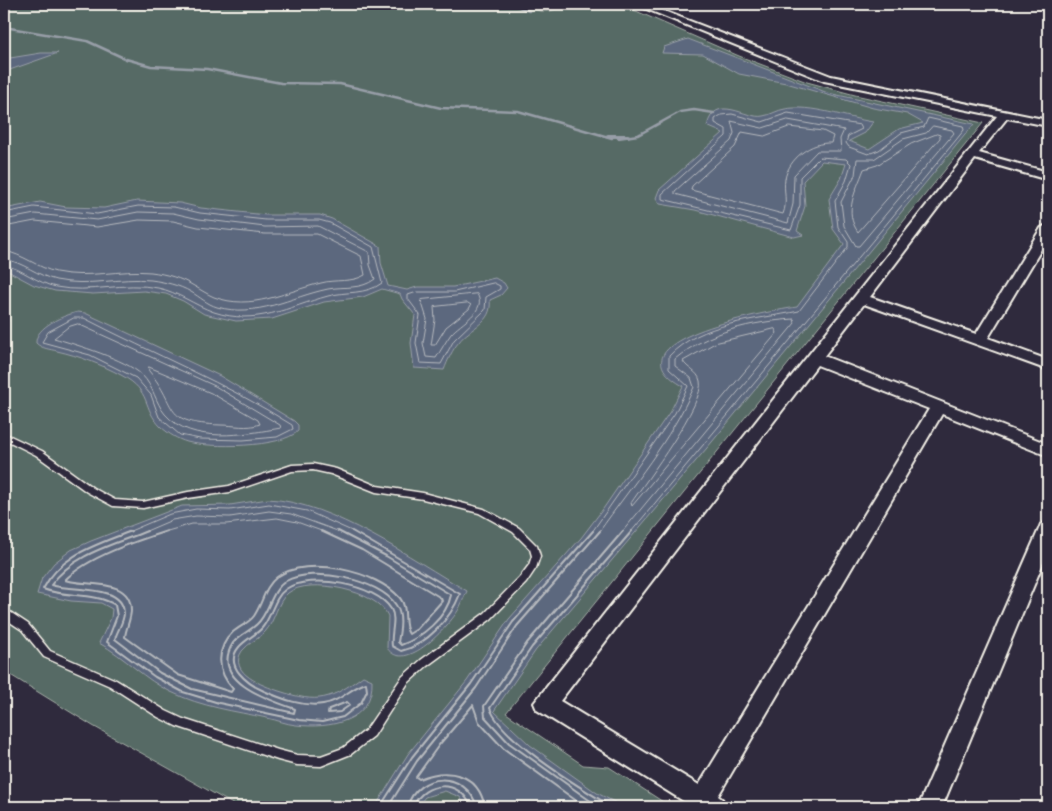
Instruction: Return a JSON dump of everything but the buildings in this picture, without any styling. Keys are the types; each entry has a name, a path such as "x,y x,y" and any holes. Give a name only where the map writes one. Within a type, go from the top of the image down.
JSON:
{"street":[{"path":"639,4 828,79 1048,123"},
{"path":"938,407 709,804 545,703 1004,114"},
{"path":"972,155 1048,176"},
{"path":"979,340 1048,228"},
{"path":"860,298 1048,366"},
{"path":"814,358 1048,450"},
{"path":"930,807 1048,529"}],"lane":[{"path":"4,314 4,321"},
{"path":"4,436 39,453 90,490 113,503 143,505 188,495 230,489 292,468 318,468 333,471 376,489 434,498 494,516 526,538 534,548 536,556 534,566 523,580 488,616 424,663 405,680 370,733 347,752 321,761 297,760 278,755 180,723 113,683 47,654 25,627 4,613"}],"green space":[{"path":"4,4 525,4 540,11 550,11 572,4 620,4 739,56 807,82 855,95 983,123 506,713 583,765 609,767 671,807 238,807 93,726 4,671"}],"water":[{"path":"688,39 828,93 974,124 712,442 536,650 494,711 530,745 597,793 624,807 466,807 460,797 445,791 425,797 417,807 375,807 408,754 467,681 509,619 581,538 671,410 683,386 664,370 663,355 677,342 700,331 728,322 797,307 844,244 833,229 829,199 841,179 846,164 822,161 803,181 805,206 797,231 803,235 794,237 695,210 660,204 656,198 659,190 723,133 707,126 711,116 717,111 724,109 756,116 795,108 829,112 873,122 865,133 849,141 869,149 899,129 923,123 907,114 873,108 786,83 739,74 703,54 662,53 664,47"},
{"path":"41,53 58,53 4,72 4,59"},
{"path":"137,201 180,203 201,208 266,215 320,215 332,219 380,246 381,263 388,286 407,290 417,287 453,287 495,278 504,283 507,288 501,295 490,300 488,314 457,345 450,355 444,370 414,368 411,343 415,315 400,294 382,289 363,297 324,302 272,319 236,321 204,314 183,301 166,294 144,291 93,294 55,291 34,285 4,269 4,209 40,202 66,207 104,208"},
{"path":"78,312 85,313 220,376 294,421 298,425 298,431 289,437 277,441 228,446 198,444 176,438 164,430 155,420 138,387 131,381 97,364 73,355 43,348 36,343 37,337 45,327 58,319"},
{"path":"268,499 318,510 345,521 371,534 467,591 454,617 437,636 415,652 404,656 395,655 387,648 388,616 382,607 371,599 358,593 326,586 298,588 284,597 269,627 242,651 239,666 249,677 265,686 304,698 332,695 363,676 372,680 371,694 366,705 358,714 347,720 322,726 292,724 218,708 183,697 152,681 99,643 111,618 112,609 101,603 71,601 37,594 42,578 54,563 71,550 91,541 182,506 230,505"}],"waterway":[{"path":"512,4 529,11"},
{"path":"4,27 87,41 126,59 151,66 207,69 281,83 340,84 441,108 518,111 612,138"},
{"path":"618,138 638,135 680,112 694,110 714,113"},
{"path":"608,136 628,136"}]}
